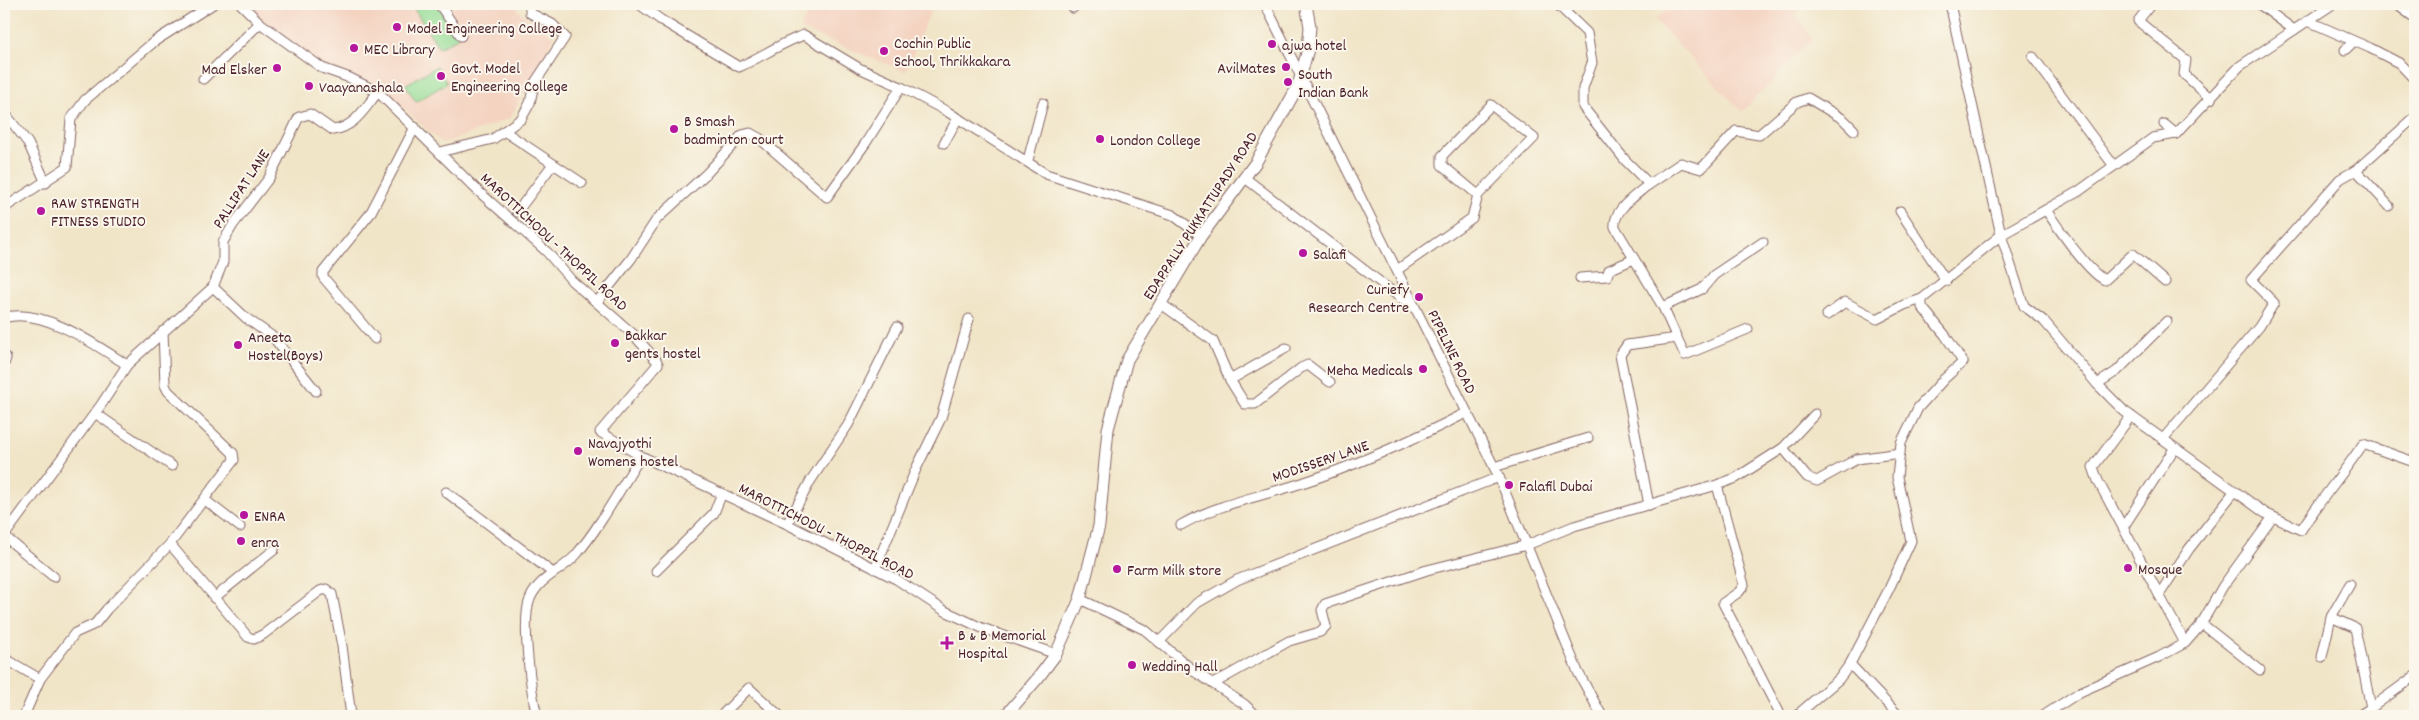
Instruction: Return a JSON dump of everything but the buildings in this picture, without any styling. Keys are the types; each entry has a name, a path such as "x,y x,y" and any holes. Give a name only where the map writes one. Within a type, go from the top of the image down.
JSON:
{"main road":[{"name":"EDAPPALLY PUKKATTUPADY ROAD","path":"1005,716 1056,654 1080,600 1099,526 1108,429 1122,372 1135,345 1201,236 1256,162 1302,78 1310,27 1306,4"}],"street":[{"path":"5,207 46,183 67,167 71,119 85,100 155,41 213,4"},
{"name":"MAROTTICHODU - THOPPIL ROAD","path":"241,4 260,23 322,68 350,78 378,92 478,191 547,252 572,280 633,334 656,360 658,364 600,432 641,456 787,524 908,586 945,611 982,628 1056,654"},
{"path":"439,4 462,36"},
{"path":"440,152 493,139 521,119 530,103 534,84 565,37 552,24 530,13 530,4"},
{"path":"639,4 660,20 739,67 761,57 782,43 804,35 858,68 901,87 958,118 1028,160 1046,174 1173,215 1201,236"},
{"name":"PIPELINE ROAD","path":"1265,4 1499,477 1578,672 1602,716"},
{"path":"1557,4 1587,33 1592,63 1583,88 1584,107 1625,160 1649,184 1647,186"},
{"path":"1950,4 2001,235 2024,306 2044,321 2097,384 2131,416 2234,492 2273,517 2301,530 2317,504 2344,472 2363,444 2414,462 2415,457"},
{"path":"2151,4 2138,20 2186,60 2184,74 2211,99"},
{"path":"2259,4 2294,30"},
{"path":"1828,315 1845,302 1877,319 1904,305 1922,299 2001,235 2080,191 2152,138 2176,134 2240,66 2333,4"},
{"path":"2396,4 2415,18"},
{"path":"2308,21 2399,63 2415,80"},
{"path":"203,79 260,23"},
{"path":"2345,50 2353,42"},
{"path":"2033,57 2114,166"},
{"path":"597,302 631,259 657,219 707,173 742,135 750,133 760,138 827,198 865,144 901,87"},
{"name":"PALLIPAT LANE","path":"213,287 223,262 223,242 233,225 269,178 299,117 310,114 333,130 344,128 355,121 378,92"},
{"path":"1748,329 1685,355 1663,307 1615,227 1614,221 1621,210 1647,186 1681,163 1701,169 1736,131 1759,135 1797,102 1808,98 1843,119 1854,130"},
{"path":"1028,160 1043,103"},
{"path":"1397,270 1472,218 1478,195 1534,138 1491,105 1442,156 1442,165 1478,195"},
{"path":"4,112 28,143 46,183"},
{"path":"2163,439 2259,326 2274,303 2251,280 2340,179 2356,170 2415,117"},
{"path":"944,143 958,118"},
{"path":"2164,124 2176,134"},
{"path":"375,338 323,277 323,272 370,214 415,127"},
{"path":"504,131 582,183"},
{"path":"517,212 553,164"},
{"path":"2356,170 2389,206"},
{"path":"1245,178 1418,312"},
{"path":"2046,210 2091,269 2102,279 2105,280 2132,254 2165,282"},
{"path":"1900,212 1946,281"},
{"path":"1663,307 1702,289 1714,275 1763,242"},
{"path":"1580,278 1607,276 1610,270 1634,259"},
{"path":"54,577 4,536 95,413 127,364 213,287 246,318 272,338 316,391"},
{"path":"1796,716 1838,679 1850,664 1889,589 1911,541 1897,477 1901,443 1918,408 1944,378 1963,362 1945,335 1922,307 1922,299"},
{"path":"1160,304 1214,341 1230,380 1245,404 1250,406 1255,404 1300,368 1308,365 1330,382"},
{"path":"4,318 26,315 41,319 84,338 127,364"},
{"path":"875,569 916,469 941,418 970,319"},
{"path":"2097,384 2117,370 2167,321"},
{"path":"787,524 811,480 848,425 898,327"},
{"path":"24,716 40,680 75,633 95,624 170,544 205,500 235,456 168,391 165,385 162,331"},
{"path":"1650,505 1620,355 1627,345 1678,338"},
{"path":"1230,380 1286,348"},
{"path":"4,356 6,358 4,364"},
{"path":"95,413 172,466"},
{"name":"MODISSERY LANE","path":"1181,525 1219,506 1255,498 1356,465 1466,413"},
{"path":"1213,684 1289,642 1320,632 1326,626 1322,610 1325,604 1427,570 1527,545 1574,526 1736,478 1783,448 1815,414"},
{"path":"2131,416 2093,467 2098,481 2124,526 2185,643"},
{"path":"1494,467 1588,438"},
{"path":"1783,448 1807,476 1816,481 1857,459 1900,453"},
{"path":"2124,526 2174,449"},
{"path":"537,716 532,696 527,628 529,600 538,586 574,557 641,456"},
{"path":"1159,642 1197,603 1237,580 1499,477"},
{"path":"1717,485 1744,585 1739,592 1723,603 1780,716"},
{"path":"446,492 553,572"},
{"path":"2159,595 2189,549 2234,492"},
{"path":"656,571 714,513 722,493"},
{"path":"205,500 240,527"},
{"path":"2043,716 2080,692 2159,657 2185,643 2202,623 2223,586 2273,517"},
{"path":"170,544 248,637 254,639 264,634 320,590 326,589 332,594 342,646 351,716"},
{"path":"214,598 274,550"},
{"path":"2322,656 2331,617 2350,584"},
{"path":"1080,600 1145,630 1195,672 1244,704 1257,716"},
{"path":"2331,617 2355,628 2371,708"},
{"path":"2202,623 2260,670"},
{"path":"4,658 40,680"},
{"path":"1850,664 1899,716"},
{"path":"2358,716 2415,676"},
{"path":"722,716 749,688 780,716"}],"shaded area":[{"name":"Govt. Model Engineering College","path":"242,4 520,4 517,10 554,37 510,118 443,144 380,87 321,66"},
{"name":"Cochin Public School, Thrikkakara","path":"810,4 933,4 906,72 801,29"},
{"path":"1678,4 1805,4 1795,14 1812,39 1742,112 1654,19"}],"green space":[{"path":"423,4 437,4 459,37 439,48 414,9"},
{"path":"437,66 447,83 416,102 405,85"}],"place":[{"name":"Model Engineering College","path":"397,27"},
{"name":"ajwa hotel","path":"1272,44"},
{"name":"MEC Library","path":"354,48"},
{"name":"Cochin Public School, Thrikkakara","path":"884,51"},
{"name":"AvilMates","path":"1286,67"},
{"name":"Mad Elsker","path":"277,68"},
{"name":"Govt. Model Engineering College","path":"441,76"},
{"name":"South Indian Bank","path":"1288,82"},
{"name":"Vaayanashala","path":"309,86"},
{"name":"B Smash badminton court","path":"674,129"},
{"name":"London College","path":"1100,139"},
{"name":"RAW STRENGTH FITNESS STUDIO","path":"41,211"},
{"name":"Salafi","path":"1303,253"},
{"name":"Curiefy Research Centre","path":"1419,297"},
{"name":"Bakkar gents hostel","path":"615,343"},
{"name":"Aneeta Hostel(Boys)","path":"238,345"},
{"name":"Meha Medicals","path":"1423,369"},
{"name":"Navajyothi Womens hostel","path":"578,451"},
{"name":"Falafil Dubai","path":"1509,485"},
{"name":"ENRA","path":"244,515"},
{"name":"enra","path":"241,541"},
{"name":"Mosque","path":"2128,568"},
{"name":"Farm Milk store","path":"1117,569"},
{"name":"B & B Memorial Hospital","path":"947,643"},
{"name":"Wedding Hall","path":"1132,665"}]}
